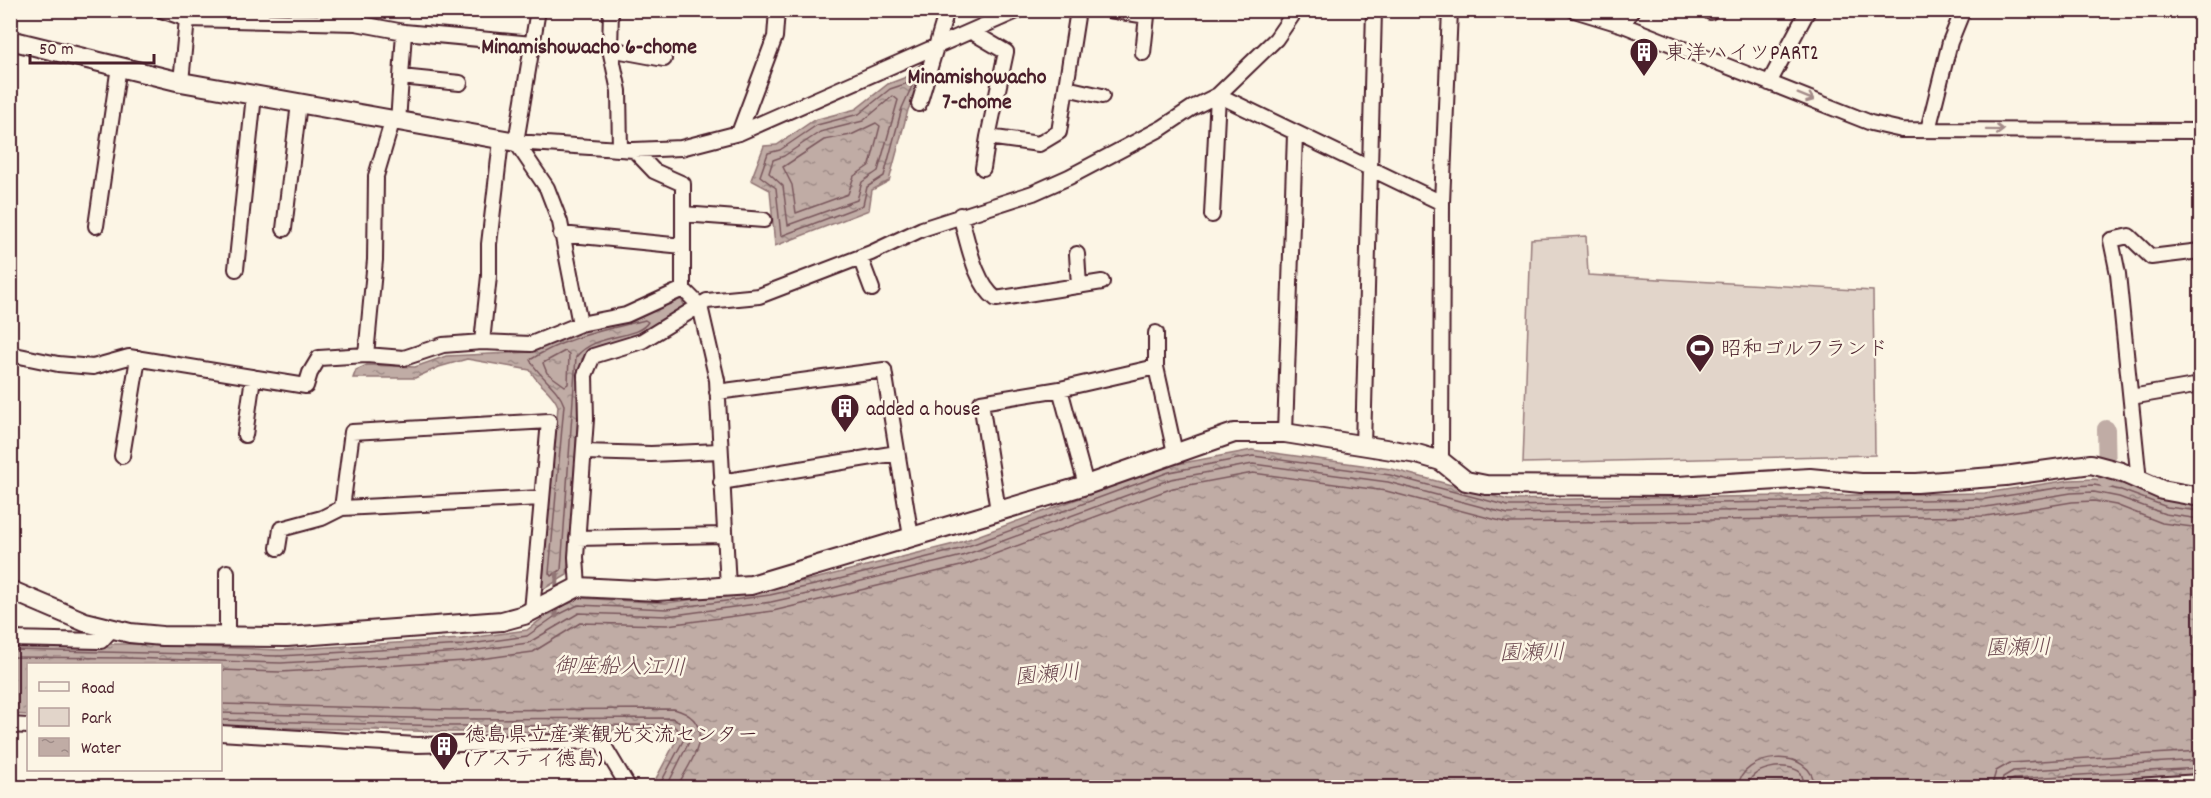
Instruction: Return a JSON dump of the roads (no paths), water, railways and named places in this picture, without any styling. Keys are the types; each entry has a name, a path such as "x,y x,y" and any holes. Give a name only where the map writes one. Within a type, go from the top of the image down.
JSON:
{"street":[{"path":"161,10 187,19 253,15 356,17 404,32 532,44"},
{"path":"482,342 489,276 489,244 538,10"},
{"path":"611,10 610,50 619,91 627,150 654,171 683,184 683,289 700,306 711,345 717,392 728,587"},
{"path":"739,133 775,37 777,10"},
{"path":"933,49 939,10"},
{"path":"919,104 933,49 947,10"},
{"path":"10,40 181,82 395,123 509,142 627,150 681,148 739,133 1019,10"},
{"path":"988,137 1040,144 1059,132 1078,10"},
{"path":"1109,10 1147,16 1143,53"},
{"path":"575,587 584,452 585,375 590,359 642,340 707,301 759,296 860,257 922,228 1034,193 1069,177 1162,128 1192,108 1218,95 1276,39 1296,10"},
{"path":"1363,447 1374,10"},
{"path":"1441,461 1442,203 1450,10"},
{"path":"1574,10 1623,25 1871,123 1902,130 2200,131"},
{"path":"1623,25 1632,10"},
{"path":"1769,83 1808,10"},
{"path":"1928,130 1950,42 1963,10"},
{"path":"181,82 187,19"},
{"path":"366,355 375,260 376,176 395,123 404,32"},
{"path":"972,32 1006,52 983,168"},
{"path":"610,50 664,58"},
{"path":"96,226 119,66"},
{"path":"401,76 460,83"},
{"path":"1066,88 1102,96"},
{"path":"236,269 254,95"},
{"path":"1218,95 1442,203"},
{"path":"1212,215 1218,95"},
{"path":"284,229 299,103"},
{"path":"1285,433 1296,134"},
{"path":"509,142 548,188 561,234 580,324"},
{"path":"683,214 764,220"},
{"path":"960,215 975,265 991,295 996,299 1102,282"},
{"path":"561,234 683,246"},
{"path":"2139,481 2118,274 2111,240 2129,236 2151,257 2200,251"},
{"path":"1077,254 1079,286"},
{"path":"860,257 872,289"},
{"path":"10,354 58,364 93,367 129,357 306,386 310,373 319,358 366,355 404,358 443,345 482,342 531,344 580,324 626,315 683,289"},
{"path":"1156,333 1156,367 1175,453"},
{"path":"122,456 138,358"},
{"path":"998,511 981,402 1060,390 1156,367"},
{"path":"717,392 884,370 911,537"},
{"path":"245,435 253,377"},
{"path":"2131,397 2200,385"},
{"path":"1060,390 1086,484"},
{"path":"342,508 352,432 409,427 549,421 536,609"},
{"path":"10,590 65,615 112,629 162,636 287,637 502,621 536,609 575,587 657,591 751,585 1086,484 1234,433 1285,433 1441,461 1466,481 1486,485 1678,486 1810,478 1861,483 1917,483 2005,476 2091,464 2121,472 2162,490 2200,497"},
{"path":"584,452 651,454 719,451"},
{"path":"721,482 897,453"},
{"path":"278,548 281,529 322,518 342,508 542,498"},
{"path":"577,537 724,535"},
{"path":"227,572 227,637"},
{"path":"10,639 101,641 112,629"},
{"path":"10,725 27,726"},
{"path":"222,734 417,745 601,741 629,788"},
{"path":"2136,788 2200,784"}],"water":[{"path":"924,60 927,67 908,110 889,181 872,190 869,210 775,246 770,190 751,180 764,146 777,145 814,120 856,109 888,84 909,76"},
{"path":"680,298 686,307 633,339 601,345 582,359 567,575 542,590 558,406 530,370 467,359 439,367 415,378 353,378 356,370 367,365 415,367 446,356 531,352 583,328"},
{"path":"1252,450 1391,469 1508,500 1985,493 2070,480 2095,479 2123,484 2169,501 2200,505 2200,774 1965,788 1793,788 1791,781 1758,785 1757,788 651,788 678,737 670,731 450,732 222,726 222,663 27,663 27,715 11,714 11,644 128,644 280,650 462,639 527,630 551,612 578,598 666,603 769,589 958,543 1167,466"}],"waterway":[{"path":"2106,429 2107,480"},
{"path":"556,616 557,574"}],"place":[{"name":"東洋ハイツPART2","path":"1644,78"},
{"name":"昭和ゴルフランド","path":"1700,374"},
{"name":"added a house","path":"845,434"},
{"name":"徳島県立産業観光交流センター (アスティ徳島)","path":"444,772"}],"district":[{"name":"Minamishowacho 6-chome","path":"589,45"},
{"name":"Minamishowacho 7-chome","path":"977,88"}],"water label":[{"name":"園瀬川","path":"2018,646"},
{"name":"園瀬川","path":"1532,651"},
{"name":"御座船入江川","path":"620,665"},
{"name":"園瀬川","path":"1047,673"}]}
